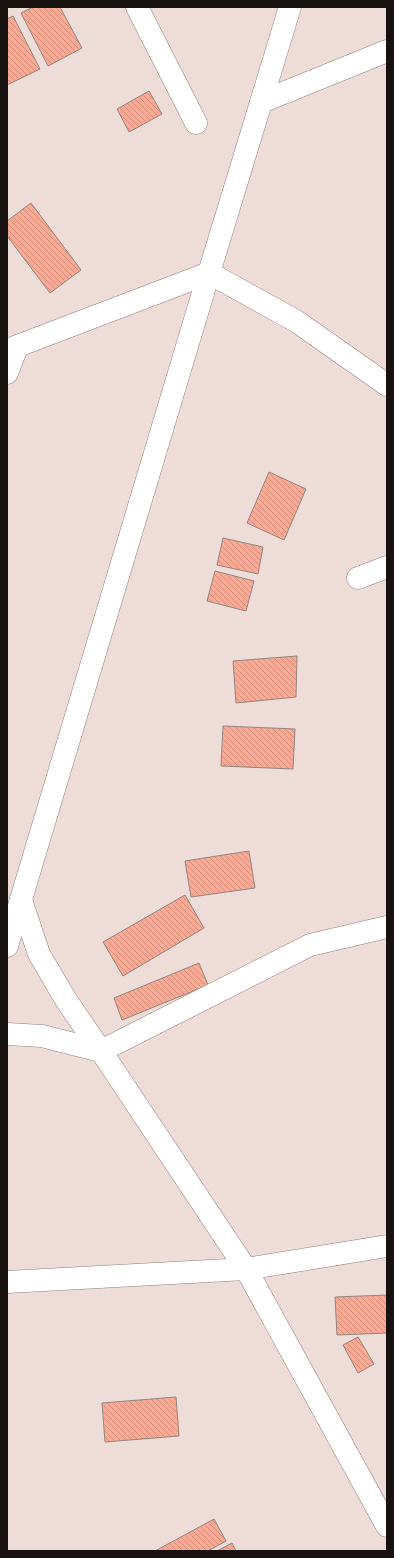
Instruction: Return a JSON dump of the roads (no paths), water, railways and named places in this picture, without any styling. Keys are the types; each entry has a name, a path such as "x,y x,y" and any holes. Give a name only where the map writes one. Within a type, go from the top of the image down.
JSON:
{"street":[{"path":"137,7 196,123"},
{"path":"7,946 290,7"},
{"path":"261,102 387,51"},
{"path":"7,372 12,348 209,273 296,321 387,385"},
{"path":"358,578 387,567"},
{"path":"21,900 39,954 66,1000 246,1268 387,1526"},
{"path":"7,1034 42,1036 101,1051 310,945 387,927"},
{"path":"7,1282 246,1268 387,1246"}]}
